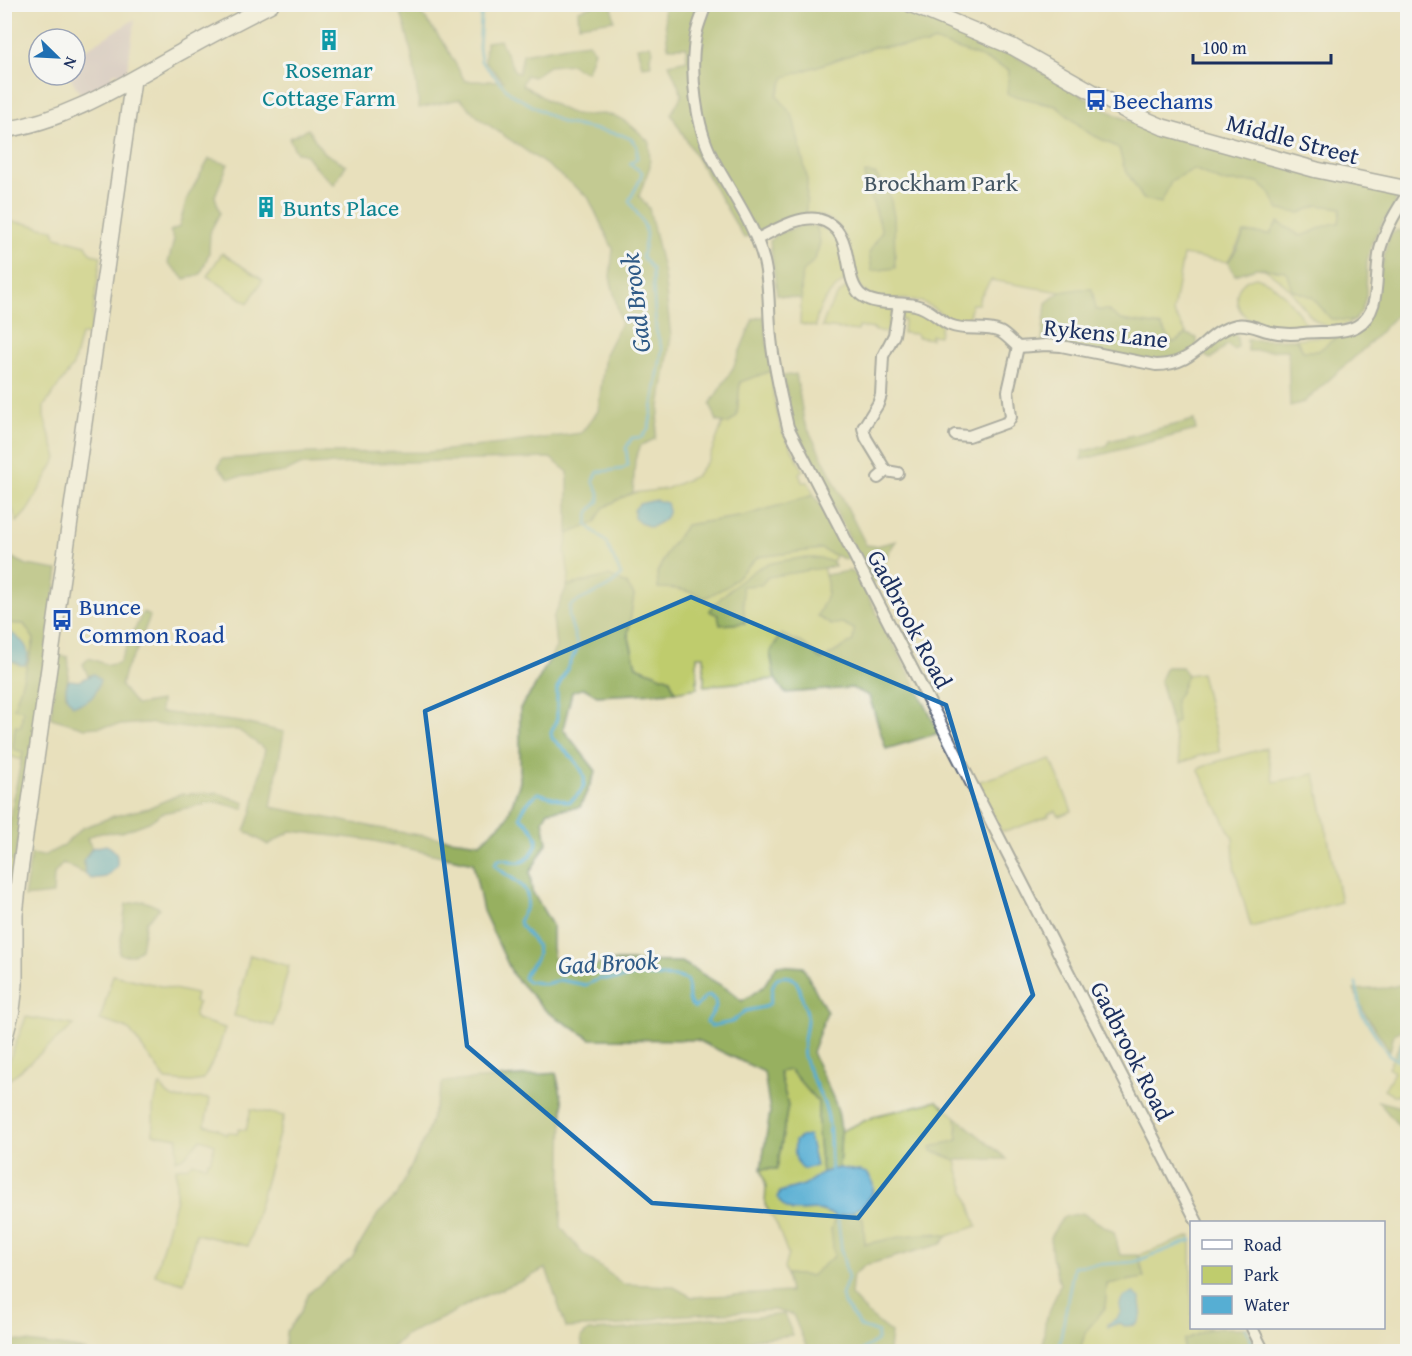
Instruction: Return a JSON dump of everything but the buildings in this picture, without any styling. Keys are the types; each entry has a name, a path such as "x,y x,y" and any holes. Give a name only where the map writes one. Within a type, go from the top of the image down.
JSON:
{"street":[{"path":"4,130 42,123 133,80 227,26 271,4"},
{"name":"Gadbrook Road","path":"706,4 696,32 694,50 700,126 712,158 757,239 765,264 771,338 788,427 1196,1221"},
{"name":"Middle Street","path":"910,4 1013,47 1128,112 1163,127 1317,170 1407,191"},
{"path":"4,1040 12,1010 15,985 15,915 20,871 133,80"},
{"name":"Rykens Lane","path":"757,239 804,220 816,219 837,230 843,241 854,283 858,292 865,298 913,304 929,309 952,326 1001,332 1018,347 1061,346 1165,365 1184,360 1225,329 1238,324 1290,335 1347,330 1359,325 1369,314 1374,302 1380,247 1391,219 1407,191"},
{"path":"898,473 882,475 863,428 882,395 883,356 894,334 899,304"},
{"path":"955,435 969,436 1008,422 1011,417 1008,391 1018,347"},
{"path":"1252,1329 1264,1352"}],"highlighted area":[{"path":"691,597 946,705 1033,995 858,1218 652,1203 467,1046 425,711"}],"shaded area":[{"path":"135,19 126,78 123,79 117,72 112,75 112,83 83,99 76,87 87,87 87,49"}],"green space":[{"path":"398,5 415,5 445,45 465,81 503,81 485,61 486,42 500,40 515,72 519,73 523,54 589,43 594,51 587,72 572,64 549,66 533,77 526,75 522,85 569,112 578,115 603,114 617,117 629,124 649,142 650,166 639,196 649,208 664,274 671,337 655,439 641,445 635,460 633,493 603,508 595,523 568,534 568,472 550,458 300,465 286,472 229,478 218,467 222,459 309,453 429,452 581,433 598,411 605,354 621,323 610,277 613,249 588,197 480,119 460,99 419,108 412,56"},
{"path":"595,5 612,5 614,20 579,25 578,10"},
{"path":"663,5 890,5 1008,52 1114,114 1153,131 1291,170 1389,191 1396,197 1395,207 1384,220 1372,242 1367,262 1366,296 1362,310 1354,321 1331,319 1312,297 1292,290 1286,271 1256,268 1235,275 1228,262 1244,233 1270,234 1278,222 1300,236 1339,223 1341,208 1318,205 1300,213 1279,210 1270,193 1258,182 1223,182 1194,169 1172,180 1161,203 1143,199 1124,167 1119,148 1089,133 1056,106 1007,94 1009,70 978,56 934,41 926,45 874,47 785,77 777,95 793,117 807,177 806,214 783,220 744,238 671,114 682,95 669,64 687,60 686,47 668,47"},
{"name":"Brockham Park","path":"934,41 978,56 1009,70 1040,103 1056,106 1089,133 1119,148 1124,167 1172,180 1194,169 1223,182 1258,182 1300,213 1318,205 1341,208 1339,223 1301,236 1278,222 1270,234 1244,233 1228,262 1183,255 1173,312 1187,334 1173,343 1161,326 1121,320 1107,310 1096,310 1092,290 1060,292 991,280 978,304 972,304 967,324 952,320 918,301 870,295 859,284 850,248 842,231 828,219 806,214 807,177 777,95 785,77 874,47 926,45"},
{"path":"650,45 653,51 650,57 651,65 642,66 637,47"},
{"path":"308,129 323,152 346,165 334,185 306,155 296,152 289,138"},
{"path":"209,159 228,164 215,196 220,213 210,232 209,253 201,274 185,279 168,263 174,240 170,231 179,227 187,198"},
{"path":"865,173 875,174 890,196 894,217 895,268 872,271 869,253 882,231 873,202 865,192"},
{"path":"4,221 54,230 56,237 86,245 91,254 101,256 90,335 81,335 73,366 44,406 44,417 57,458 28,510 17,522 4,485"},
{"path":"803,225 816,226 820,242 815,259 802,273 800,288 802,299 777,295 770,241 777,234"},
{"path":"816,226 831,233 836,239 848,278 822,305 818,312 816,327 800,324 802,273 815,259 820,243"},
{"path":"1397,230 1401,231 1403,238 1407,240 1407,304 1367,346 1304,402 1290,406 1288,350 1248,351 1247,340 1296,339 1303,351 1318,351 1337,337 1360,330 1382,265 1389,236"},
{"path":"222,253 263,280 248,303 207,276"},
{"path":"1263,268 1286,271 1292,290 1312,297 1331,318 1354,321 1341,326 1323,325 1309,314 1285,285"},
{"path":"1256,277 1272,285 1285,296 1307,328 1296,330 1271,327 1258,324 1245,316 1237,304 1238,290 1242,284"},
{"path":"848,286 891,309 894,318 890,318 888,332 859,327 858,331 822,327 832,304"},
{"path":"1092,289 1096,310 1107,310 1121,320 1161,326 1173,343 1187,334 1197,338 1197,346 1182,358 1160,363 1042,342 1046,303 1060,292"},
{"path":"905,309 922,310 941,324 939,336 931,335 931,339 918,337 917,334 903,333 904,320 900,319"},
{"path":"764,316 771,371 740,382 737,416 728,424 717,421 710,404 733,368 753,319"},
{"path":"1229,331 1237,336 1238,347 1234,350 1227,345 1211,359 1205,356 1205,350"},
{"path":"1337,337 1319,351 1303,351 1296,339"},
{"path":"771,371 781,428 803,470 799,473 802,482 808,482 814,495 744,516 686,525 669,549 657,573 659,588 675,588 698,594 757,557 821,549 835,555 833,562 835,566 823,568 829,586 827,596 842,623 855,629 853,641 822,660 804,644 770,652 775,679 704,686 704,656 697,656 697,688 675,692 670,679 636,666 628,634 634,595 609,576 567,586 569,576 565,551 568,534 595,523 603,508 621,498 633,493 666,489 696,476 709,459 723,422 728,424 737,416 740,382"},
{"path":"796,374 804,421 866,545 876,546 896,541 873,585 793,427 783,376"},
{"path":"1194,420 1196,430 1081,460 1083,451 1106,446 1109,441"},
{"path":"814,495 849,558 846,560 821,549 758,557 728,586 705,598 683,590 658,588 657,573 669,549 686,525 744,516"},
{"path":"5,554 27,565 58,570 15,862 7,858 11,811 23,752 13,749 15,726 21,727 23,710 14,708 34,639 24,624 5,623"},
{"path":"801,558 820,558 833,562 835,566 768,577 761,585 742,586 745,623 720,625 718,615 709,611 736,584 762,566"},
{"path":"849,571 856,574 939,733 886,749 869,696 852,688 785,693 775,679 770,652 781,634 804,644 822,660 853,641 854,629 842,623 831,625 817,616 827,592 825,575"},
{"path":"609,576 627,584 634,595 628,634 636,666 670,679 675,692 597,696 584,688 572,692 563,729 596,771 580,807 548,811 543,820 547,843 530,872 532,891 552,925 552,948 556,972 616,961 682,962 729,990 742,1001 763,987 777,965 803,967 827,1012 812,1052 833,1098 840,1120 839,1168 822,1173 818,1102 790,1070 779,1072 788,1105 777,1169 761,1169 770,1112 764,1072 697,1040 591,1039 547,1012 513,975 483,911 473,863 369,840 291,831 268,845 245,831 252,811 265,749 238,730 202,730 146,723 85,728 51,718 57,655 68,657 66,696 94,674 88,676 83,664 89,658 108,665 119,663 143,612 150,616 136,652 125,670 121,686 136,705 161,701 160,712 240,722 284,732 271,807 405,833 480,843 507,818 520,782 520,708 534,688 556,647 553,618 567,586"},
{"path":"5,623 24,624 34,639 14,708 23,710 21,727 15,726 13,748 24,751 21,760 5,754"},
{"path":"1166,667 1182,667 1187,675 1201,673 1220,752 1199,756 1181,763 1160,680"},
{"path":"1166,667 1182,667 1187,675 1175,700 1177,721 1172,726 1160,680"},
{"path":"1266,748 1274,782 1315,774 1341,902 1251,927 1234,867 1233,839 1198,769"},
{"path":"1051,759 1072,811 1059,816 1056,811 1048,814 1049,816 1008,831 1001,831 977,782"},
{"path":"218,793 245,803 243,809 217,802 162,813 149,822 122,832 98,833 87,838 92,848 84,860 85,874 63,863 54,874 53,894 24,897 31,854 43,856 63,846 82,828 114,816 148,808 180,794"},
{"path":"5,841 8,842 7,858 15,862 9,919 5,916"},
{"path":"144,901 160,908 146,922 141,949 132,955 122,955 119,953 126,904"},
{"path":"250,955 289,966 274,1026 234,1016"},
{"path":"113,975 196,994 194,1002 198,1003 194,1016 196,1019 225,1028 218,1051 203,1080 191,1082 166,1080 130,1031 100,1020"},
{"path":"1404,984 1407,993 1407,1027 1394,1034 1390,1051 1364,1012 1354,990 1387,988"},
{"path":"26,1017 74,1025 5,1083 10,1057"},
{"path":"1407,1037 1407,1091 1400,1095 1392,1095 1384,1090 1394,1072 1388,1068 1402,1040"},
{"path":"790,1070 818,1102 822,1173 804,1185 780,1192 792,1211 819,1210 836,1216 831,1229 835,1256 811,1276 786,1274 784,1268 788,1254 777,1225 765,1205 766,1187 761,1169 777,1169 788,1105 779,1071"},
{"path":"556,1073 563,1103 561,1227 582,1253 623,1284 672,1286 692,1297 790,1292 786,1274 811,1276 834,1256 831,1229 836,1216 852,1211 863,1218 865,1244 927,1234 948,1236 941,1244 866,1265 853,1275 851,1295 868,1314 891,1333 889,1351 808,1351 793,1315 774,1310 668,1316 625,1325 566,1328 546,1268 405,1335 389,1351 284,1352 286,1332 300,1313 309,1293 352,1258 378,1214 397,1195 426,1136 443,1082"},
{"path":"160,1085 167,1094 174,1098 210,1099 205,1125 218,1129 226,1135 228,1132 237,1134 239,1129 246,1130 251,1109 284,1116 248,1246 196,1234 184,1283 155,1275 176,1198 176,1168 186,1167 193,1162 206,1166 210,1161 215,1144 201,1139 184,1157 176,1160 178,1138 153,1134 153,1106"},
{"path":"1408,1091 1407,1136 1378,1101 1400,1107 1400,1093"},
{"path":"937,1101 956,1117 958,1140 931,1147 932,1151 956,1160 977,1226 948,1236 936,1233 865,1244 863,1218 852,1211 868,1202 874,1191 866,1173 839,1168 841,1131 878,1115"},
{"path":"956,1117 1007,1159 956,1160 932,1151 931,1147 958,1140"},
{"path":"1082,1213 1114,1232 1120,1255 1139,1255 1144,1278 1107,1284 1105,1308 1086,1331 1081,1346 1085,1351 1042,1351 1045,1323 1060,1284 1052,1257 1050,1237 1063,1217"},
{"path":"1190,1236 1190,1329 1210,1329 1185,1340 1184,1351 1085,1351 1081,1346 1086,1331 1105,1308 1107,1284 1144,1278 1139,1255"},
{"path":"784,1314 793,1335 754,1339 727,1351 583,1351 581,1338 588,1331 631,1329 653,1323"},
{"path":"1210,1329 1248,1329 1259,1352 1184,1352 1184,1340"},
{"path":"4,1339 73,1348 87,1351 5,1351"}],"water":[{"path":"656,500 667,503 668,512 662,521 651,527 634,518 634,510 639,504"},
{"path":"7,630 21,640 27,648 25,665 20,665 5,657 5,631"},
{"path":"94,674 100,680 94,695 84,702 73,705 66,693 69,680 79,681"},
{"path":"106,845 116,854 117,867 106,877 91,879 85,874 84,860 92,848"},
{"path":"809,1136 816,1166 803,1169 795,1157 795,1141"},
{"path":"839,1168 866,1173 872,1180 873,1191 860,1208 840,1216 819,1210 794,1211 785,1207 777,1197 780,1192 804,1185 822,1173"},
{"path":"1134,1293 1140,1298 1141,1312 1141,1318 1136,1325 1125,1326 1119,1323 1108,1327 1108,1324 1121,1312 1122,1299"}],"waterway":[{"name":"Gad Brook","path":"482,4 479,47 481,61 511,94 563,123 622,135 631,139 637,146 637,158 630,164 642,172 629,201 645,227 646,238 642,257 652,269 656,330 662,350 649,428 642,437 632,438 626,448 628,465 622,469 598,472 593,481 599,493 599,501 589,512 587,525 606,542 621,575 611,585 570,606 569,617 578,647 557,689 557,719 551,733 552,738 581,769 584,785 579,794 569,802 538,793 535,795 520,817 535,833 537,838 535,848 523,861 500,859 495,865 522,886 528,897 519,922 535,943 538,952 536,960 524,978 527,981 545,984 560,980 586,985 599,979 619,979 635,975 678,977 686,980 689,999 695,1008 709,995 715,1000 716,1007 707,1022 711,1026 732,1022 745,1011 764,1007 770,1003 773,985 777,978 793,978 798,985 807,1012 804,1056 829,1120 832,1173"},
{"path":"1356,983 1361,1012 1388,1054 1397,1060 1403,1040 1408,1039"},
{"name":"Gad Brook","path":"837,1212 842,1253 848,1278 842,1295 844,1304 861,1327 878,1333 877,1340 860,1352"},
{"path":"1058,1352 1074,1266 1134,1262 1190,1241"},
{"path":"1246,1329 1257,1352"}],"place":[{"name":"Rosemar Cottage Farm","path":"329,40"},
{"name":"Beechams","path":"1096,100"},
{"name":"Bunts Place","path":"266,207"},
{"name":"Bunce Common Road","path":"62,620"}]}
